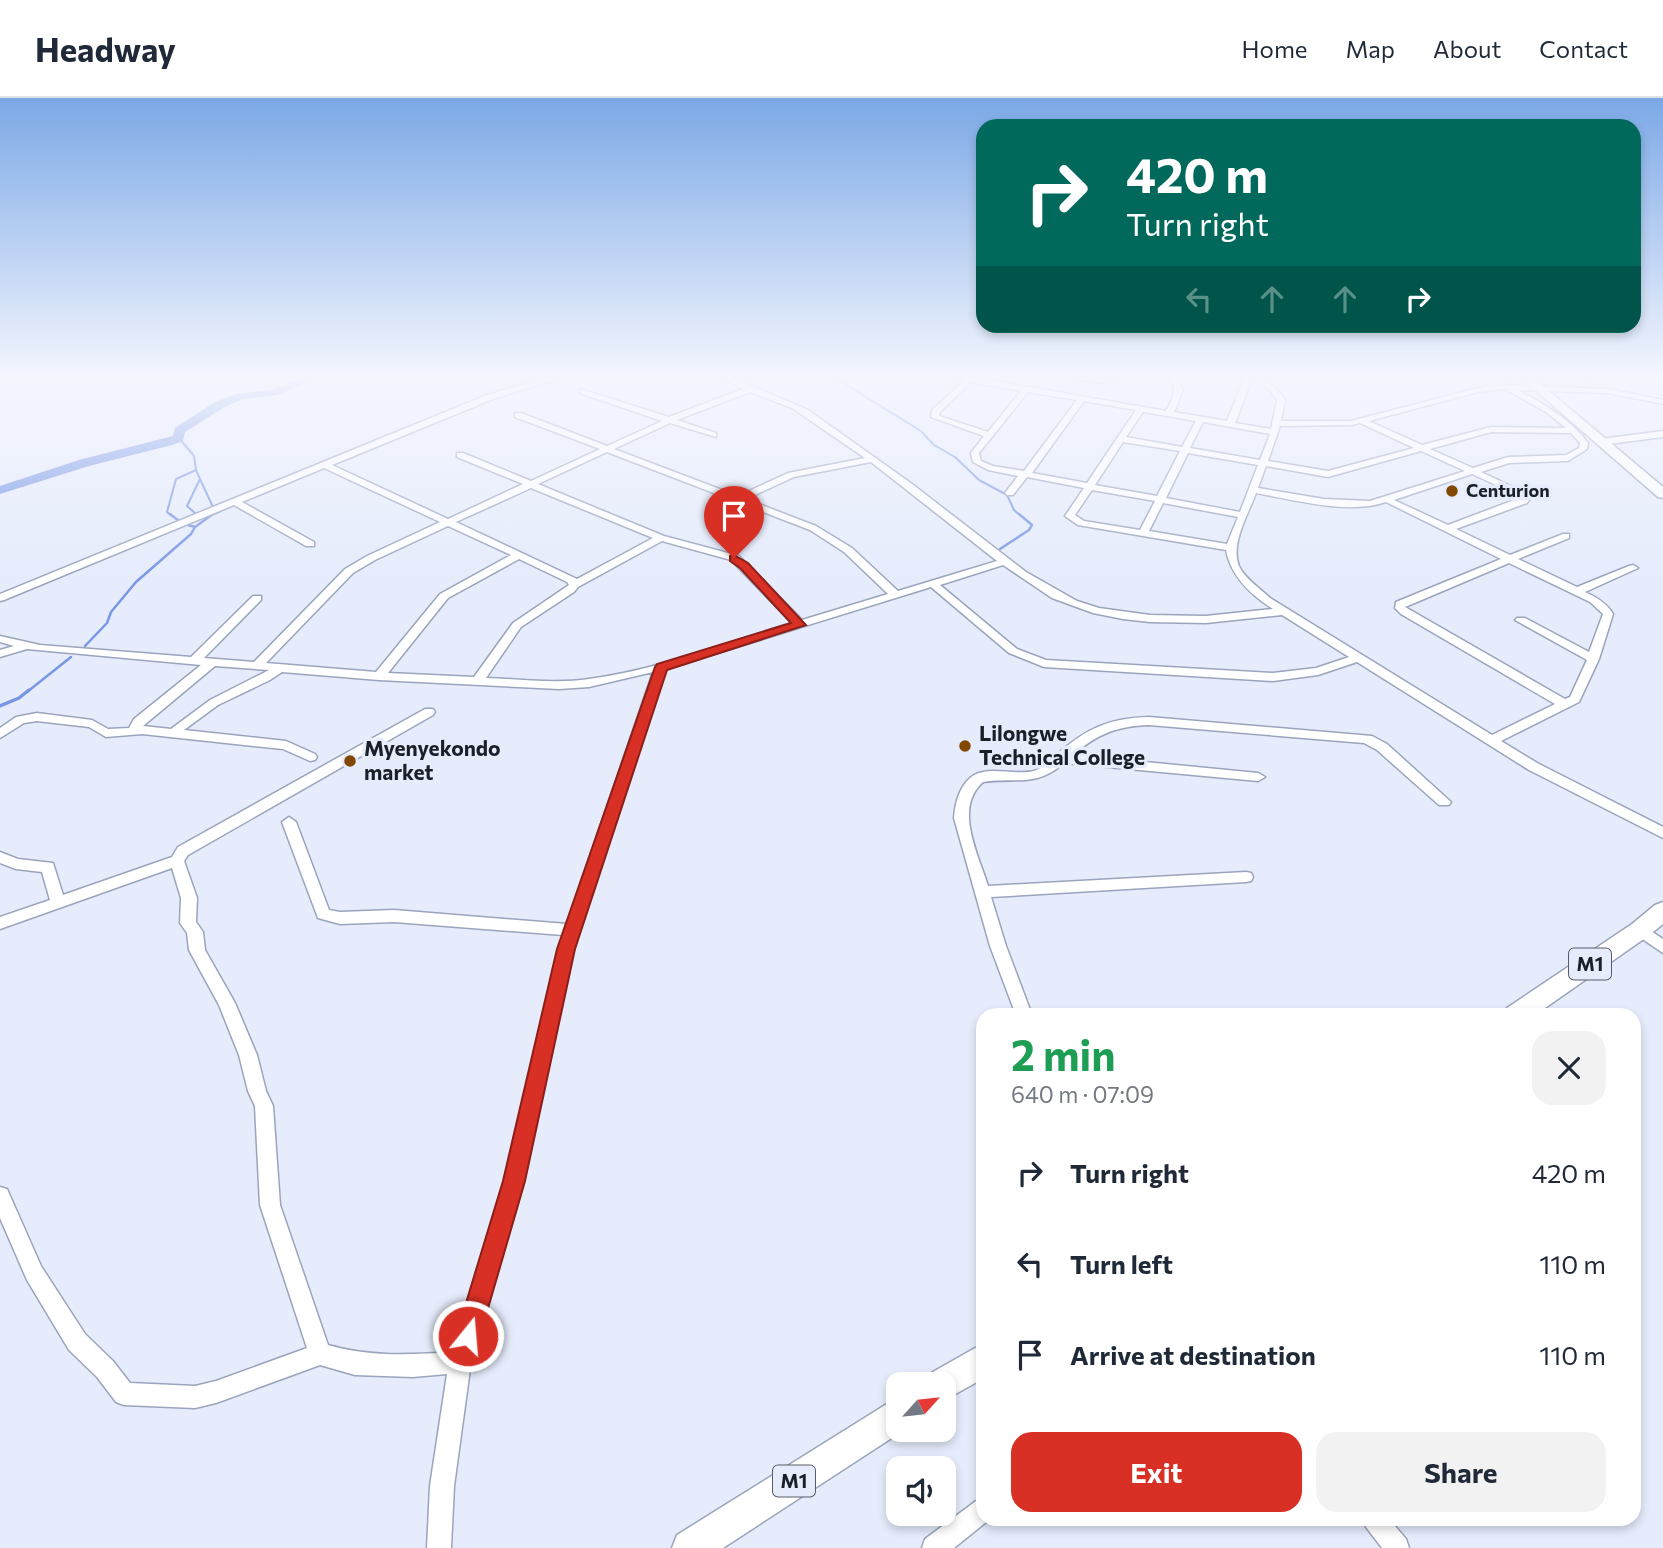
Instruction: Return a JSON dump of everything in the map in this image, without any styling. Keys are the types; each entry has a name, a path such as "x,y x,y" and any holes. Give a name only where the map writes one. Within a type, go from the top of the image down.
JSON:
{"highway":[{"path":"1603,444 1663,494"},
{"name":"M1","path":"1526,1008 1640,930 1663,911"},
{"path":"956,1377 976,1364"},
{"name":"M1","path":"690,1548 886,1422"}],"street":[{"path":"0,598 378,444"},
{"path":"587,444 813,528 835,540 896,595"},
{"path":"258,665 349,571 371,558 620,444"},
{"path":"850,444 1006,561 1058,596 1075,604 1105,611 1207,620 1284,611"},
{"path":"982,444 975,453 977,461 991,468 1243,515"},
{"path":"1010,493 1048,444"},
{"path":"1119,444 1070,516 1072,519 1081,523 1231,548"},
{"path":"1149,444 1321,474 1335,474 1437,444"},
{"path":"1144,533 1189,444"},
{"path":"1269,444 1231,548 1234,566 1245,583 1284,611 1490,741 1572,787 1663,833"},
{"path":"1412,444 1520,491 1527,499 1447,529"},
{"path":"1253,489 1344,505 1371,504 1515,458 1572,457 1584,446 1582,444"},
{"path":"460,455 661,538 740,561 800,625"},
{"path":"739,499 790,475 872,459"},
{"path":"325,465 567,576 574,585"},
{"path":"1388,500 1601,605 1608,614 1593,659 1575,699 1490,741"},
{"path":"235,502 310,544"},
{"path":"1566,536 1403,601 1400,608 1566,705"},
{"path":"477,682 517,625 574,585 661,538"},
{"path":"379,676 444,596 519,555"},
{"path":"0,639 24,646 193,662 477,682 589,684 661,667 1006,561"},
{"path":"1575,592 1633,568"},
{"path":"932,583 1013,650 1044,663 1273,677 1318,671 1358,658"},
{"path":"193,662 257,598"},
{"path":"1521,620 1593,659"},
{"path":"0,654 24,646"},
{"path":"137,731 135,729 138,722 211,663"},
{"path":"173,734 190,718 244,687 267,679 279,667"},
{"path":"439,1548 442,1486 460,1362 514,1181 572,930 661,667"},
{"path":"0,923 177,861 183,851 429,712"},
{"path":"0,734 20,720 37,716 92,724 106,733 137,731 286,745 310,757"},
{"path":"1021,1008 998,946 961,818 964,801 975,781 981,778 1011,779 1033,775 1046,770 1098,728 1135,721 1348,736 1375,742 1444,802"},
{"path":"1060,758 1258,777"},
{"path":"289,822 323,914 340,918 394,916 572,930"},
{"path":"0,857 16,864 48,867 58,902"},
{"path":"177,861 189,898 188,923 195,932 197,950 227,1003 248,1055 264,1106 270,1205 320,1354"},
{"path":"983,892 1246,877"},
{"path":"1640,930 1663,947"},
{"path":"0,1196 34,1273 76,1342 105,1368 124,1394 195,1397 216,1392 320,1354 355,1364 413,1366 460,1362"},
{"path":"934,1548 976,1515"},
{"path":"1380,1526 1397,1548"}],"waterway":[{"path":"0,490 84,463 162,444"},
{"path":"184,444 194,456 196,470"},
{"path":"933,444 955,457 979,480 1007,495 1014,510 1021,516"},
{"path":"172,516 167,512 176,479 196,470"},
{"path":"196,470 200,479"},
{"path":"196,514 187,506 200,479"},
{"path":"200,479 213,507"},
{"path":"212,515 221,511"},
{"path":"170,514 179,521"},
{"path":"1000,549 1029,530 1032,525 1019,514"},
{"path":"195,527 212,515"},
{"path":"188,525 195,527"},
{"path":"85,646 107,623 111,612 136,582 191,534 195,527"},
{"path":"27,692 71,657"},
{"path":"0,706 19,698 29,690"}],"place":[{"name":"Centurion","path":"1452,491"},
{"name":"Lilongwe Technical College","path":"965,746"},
{"name":"Myenyekondo market","path":"350,761"}],"route":[{"path":"468,1336 514,1181 566,949 661,667 800,625 744,565 734,558"}]}
